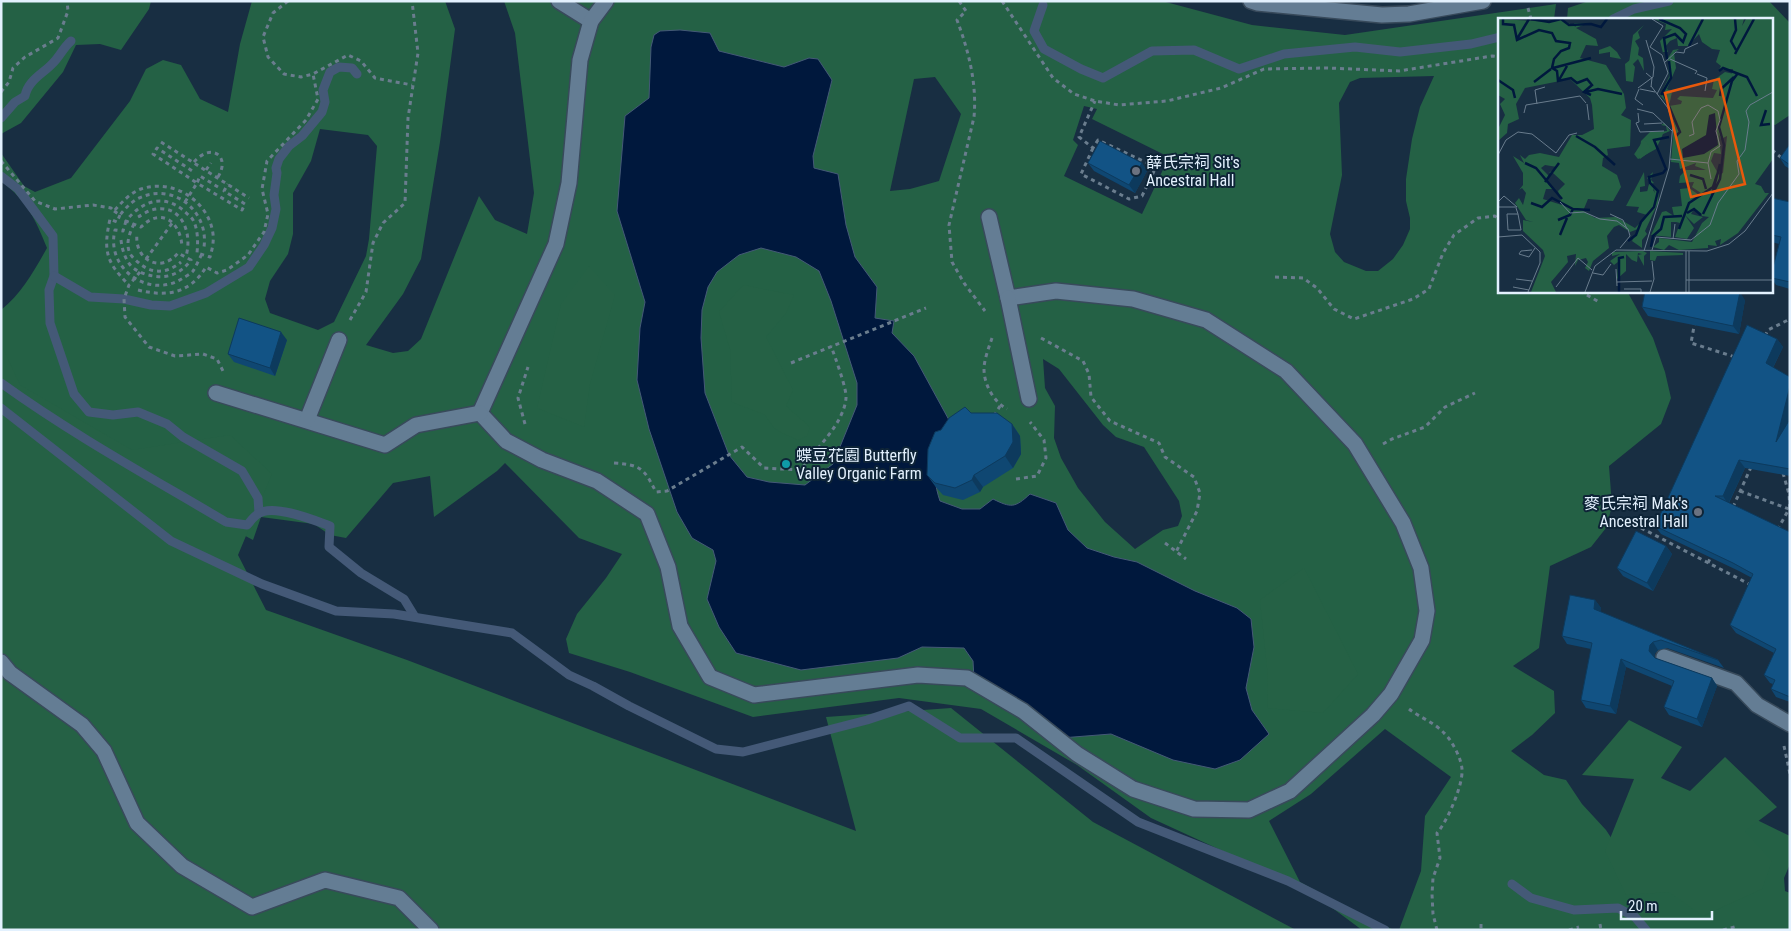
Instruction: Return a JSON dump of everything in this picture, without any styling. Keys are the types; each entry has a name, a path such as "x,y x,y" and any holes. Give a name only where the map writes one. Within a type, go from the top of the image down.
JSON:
{"street":[{"path":"559,1 591,21"},
{"path":"480,414 556,244 569,183 580,60 591,21 606,1"},
{"path":"1251,1 1257,4 1382,15 1409,14 1483,1"},
{"path":"989,216 1029,399"},
{"path":"480,414 506,442 542,460 597,481 647,514 668,567 680,626 710,677 754,695 918,675 967,678 1023,712 1077,754 1133,789 1194,809 1249,810 1290,791 1373,715 1391,694 1422,640 1427,611 1421,568 1404,523 1355,444 1286,371 1206,320 1133,299 1056,291 1008,298"},
{"path":"307,420 339,340"},
{"path":"216,393 385,445 416,426 480,414"},
{"path":"1664,657 1736,684 1757,705 1790,724"},
{"path":"1,662 10,673 82,726 104,751 137,823 182,866 252,907 325,880 399,898 431,930"}],"path":[{"path":"1,92 9,82 13,68 25,57 58,38 68,11 67,1"},
{"path":"288,1 273,13 263,37 268,57 284,74 301,77 313,74 348,55 361,61 375,78 412,85"},
{"path":"339,340 366,292 373,243 383,222 405,203 408,118 418,53 412,1"},
{"path":"1002,1 1053,78 1074,94 1095,101 1119,105 1168,101 1221,88 1264,69 1328,68 1400,71 1492,56 1498,57"},
{"path":"1528,8 1531,18"},
{"path":"138,290 162,295 174,292 185,288 193,282 206,267 217,273 228,270 248,256 264,232 268,214 262,190 267,160 306,120 318,99 313,74"},
{"path":"1094,148 1079,137 1095,101"},
{"path":"1098,140 1156,167 1142,196 1129,199 1081,174 1094,148 1098,140"},
{"path":"161,142 249,198"},
{"path":"194,172 157,148 153,154 242,210 245,204 224,191 228,184"},
{"path":"194,162 200,154 207,152 216,153 222,159 222,166 218,177"},
{"path":"1774,152 1784,160"},
{"path":"1,161 35,201 55,209 93,205 111,208 120,215"},
{"path":"206,170 211,163"},
{"path":"185,202 200,176 218,187"},
{"path":"114,211 129,196 140,190 164,187 189,195 204,210 209,220 213,234 210,257 197,252 198,240 193,220 178,206 154,201 135,210 126,221 123,231 115,230 113,247 121,265 135,278 154,285 172,284 192,272 202,254"},
{"path":"129,285 119,276 110,262 106,240 110,219 117,222 120,215 130,204 138,199 153,194 174,196 185,202 194,209 204,226 204,248"},
{"path":"138,217 152,210 162,209 174,213 183,220 188,231 189,242 186,256"},
{"path":"1275,277 1303,278 1317,288 1334,309 1354,319 1413,299 1429,289 1442,253 1454,235 1478,218 1495,216 1498,220"},
{"path":"126,221 141,227 147,221 155,218 164,218 173,222 181,235 182,246"},
{"path":"146,259 173,222"},
{"path":"134,224 128,242 129,251 144,268 154,271 165,271 181,262"},
{"path":"121,240 127,260 132,267 140,272 163,278 174,275 191,260 178,253 172,260 165,263 156,263 146,259 140,253 136,243 138,234"},
{"path":"140,272 129,285 124,300 124,317 149,347 175,356 203,354 217,359 222,367 224,377 216,393"},
{"path":"172,284 174,292"},
{"path":"1582,292 1599,302"},
{"path":"791,363 926,308"},
{"path":"1696,317 1691,343 1736,357"},
{"path":"1760,343 1768,330 1790,319"},
{"path":"1015,335 1041,338 1083,361 1089,374 1091,397 1110,421 1159,443 1165,457 1194,477 1200,493 1197,511 1176,552"},
{"path":"606,462 630,464 645,471 656,492 667,491 742,447 764,468 801,470 842,415 846,397 832,346"},
{"path":"529,364 518,398 525,423 532,429"},
{"path":"1362,457 1392,439 1425,427 1445,407 1475,393"},
{"path":"986,420 994,416 1000,406"},
{"path":"1732,509 1756,458"},
{"path":"1776,535 1789,510 1789,494 1783,472"},
{"path":"1740,491 1789,510"},
{"path":"1640,528 1758,589"},
{"path":"1165,544 1186,558"},
{"path":"1708,562 1712,554"},
{"path":"1750,585 1754,577"},
{"path":"1391,694 1411,711 1444,733 1458,755 1463,771 1444,825 1437,833 1440,858 1433,878 1432,894 1433,914 1437,930"},
{"path":"1480,924 1481,930"},
{"path":"1600,924 1601,930"},
{"path":"1723,930 1738,926"},
{"path":"1570,930 1579,927"}],"green space":[{"path":"1,1 151,1 149,9 121,50 100,44 76,45 63,72 21,123 1,134"},
{"name":"蝶豆花園 Butterfly Valley Organic Farm","path":"252,1 445,1 455,29 440,142 421,259 403,294 366,345 393,353 408,351 421,339 479,196 495,220 527,234 534,193 515,33 504,1 1162,1 1252,25 1345,35 1556,4 1554,18 1498,18 1498,292 1628,292 1653,338 1665,372 1671,398 1661,424 1609,466 1612,506 1606,528 1591,547 1550,566 1539,648 1513,666 1554,691 1555,713 1532,735 1511,751 1544,775 1566,780 1582,804 1606,830 1639,880 1657,778 1755,819 1790,836 1790,864 1784,878 1785,891 1790,893 1790,930 1399,930 1421,871 1425,816 1451,777 1385,729 1311,794 1269,821 1300,882 1394,930 1362,930 1327,904 1238,858 1151,818 1077,765 981,709 899,698 753,717 630,672 569,653 566,639 577,614 606,578 622,554 579,538 505,463 497,471 434,517 430,476 393,483 346,538 330,535 314,524 261,517 253,540 164,493 1,390 1,310 21,289 47,248 24,203 1,181 1,153 24,186 35,192 71,178 130,101 146,69 163,60 181,65 200,99 228,112 240,44","holes":["1434,76 1420,107 1412,139 1406,179 1406,201 1410,218 1410,229 1403,245 1393,259 1378,271 1366,271 1344,262 1335,252 1330,234 1342,175 1339,103 1350,82 1360,78","935,77 961,114 939,181 910,189 890,191 914,79","1084,106 1097,109 1092,119 1169,157 1142,214 1064,176 1078,145 1073,140","320,129 368,135 377,146 366,256 334,322 318,330 270,313 265,299 270,281 288,254 293,234 293,193 311,161","1043,359 1059,369 1103,425 1116,437 1144,447 1179,501 1182,516 1178,526 1163,530 1135,549 1105,522 1078,488 1061,458 1054,438 1055,406 1045,388"]},
{"path":"1589,1 1769,1 1790,23 1790,115 1774,125 1774,18 1567,18 1568,8"},
{"path":"589,266 615,295 590,384 584,427 537,408 561,304"},
{"path":"743,285 794,295 786,313 766,337 793,390 786,406 810,427 807,436 798,440 774,428 765,415 732,402 730,349 719,312"},
{"path":"1,344 20,385 132,450 230,435 272,474 238,555 266,610 407,660 856,831 826,717 951,708 1093,822 1296,930 1,930"},
{"path":"1304,568 1358,674 1323,713 1268,708 1267,668 1260,600"},
{"path":"1629,720 1682,747 1661,778 1690,791 1725,757 1777,807 1745,831 1772,861 1762,889 1703,916 1669,892 1626,895 1605,851 1634,779 1582,775"}],"water":[{"path":"680,30 710,33 719,51 784,67 809,58 818,59 832,80 813,156 814,168 838,174 846,225 855,257 877,287 875,318 894,321 892,333 914,356 955,431 940,457 935,472 940,501 962,509 980,509 993,499 1004,504 1013,505 1030,494 1056,503 1068,530 1087,548 1137,562 1195,591 1237,608 1251,619 1254,647 1246,688 1252,710 1269,734 1240,760 1215,769 1173,760 1111,734 1061,738 974,679 973,661 964,648 922,647 898,658 801,670 736,653 719,627 707,599 716,561 713,550 692,538 677,512 649,429 637,380 640,328 645,302 617,211 625,116 649,98 651,47 654,35 660,31","holes":["761,248 796,257 819,271 831,301 857,383 857,405 833,464 805,485 769,482 747,477 729,455 705,393 701,338 702,310 708,287 717,272 739,255"]}],"building":[{"path":"1100,141 1142,163 1129,185 1088,163"},
{"path":"1790,144 1790,165 1780,158"},
{"path":"1774,198 1790,202 1790,282 1774,278 1774,263 1781,237 1774,235"},
{"path":"1645,292 1740,292 1733,326 1642,307"},
{"path":"239,318 281,332 270,368 228,354"},
{"path":"1747,325 1777,339 1766,363 1790,377 1790,386 1776,442 1790,419 1790,469 1739,460 1723,496 1715,496 1790,532 1790,697 1771,689 1775,680 1764,675 1776,649 1730,625 1753,574 1655,526"},
{"path":"965,407 971,413 997,413 1012,424 1013,442 1005,456 974,475 972,480 955,488 935,483 927,475 928,449 935,432 941,430 949,418"},
{"path":"1636,531 1666,546 1647,583 1617,568"},
{"path":"1570,595 1595,600 1594,609 1718,660 1661,640 1650,645 1649,651 1655,658 1712,678 1697,719 1664,707 1674,681 1621,659 1610,706 1581,700 1592,643 1562,636"}],"waterway":[{"path":"1615,18 1634,9 1669,1"},
{"path":"1043,5 1034,31 1044,49 1081,69 1103,78 1152,51 1194,50 1239,69 1284,54 1355,47 1400,52 1471,44 1498,37"},
{"path":"1,118 15,102 25,96 33,81 53,63 71,41"},
{"path":"54,276 90,297 124,299 151,305 170,306 206,293 249,267 264,245 272,228 276,209 274,195 276,168 279,159 322,112 325,102 323,90 330,72 339,67 352,68 357,74"},
{"path":"1,176 18,189 53,236 54,276 49,290 50,323 74,394 89,412 113,415 138,412 167,424 183,437 242,471 258,498 259,513"},
{"path":"1,383 84,438 226,522 247,525 258,514 273,510 283,511 330,526 329,547 361,573 404,599 415,617"},
{"path":"1,408 171,541 262,584 336,611 394,614 512,633 569,675 716,749 743,752 867,720 909,706 960,738 1016,738 1138,822 1288,881 1385,930"},
{"path":"1512,884 1531,898 1574,910 1618,908 1635,917 1646,930"}],"place":[{"name":"薛氏宗祠 Sit's Ancestral Hall","path":"1136,171"},
{"name":"蝶豆花園 Butterfly Valley Organic Farm","path":"786,464"},
{"name":"麥氏宗祠 Mak's Ancestral Hall","path":"1698,512"}]}
